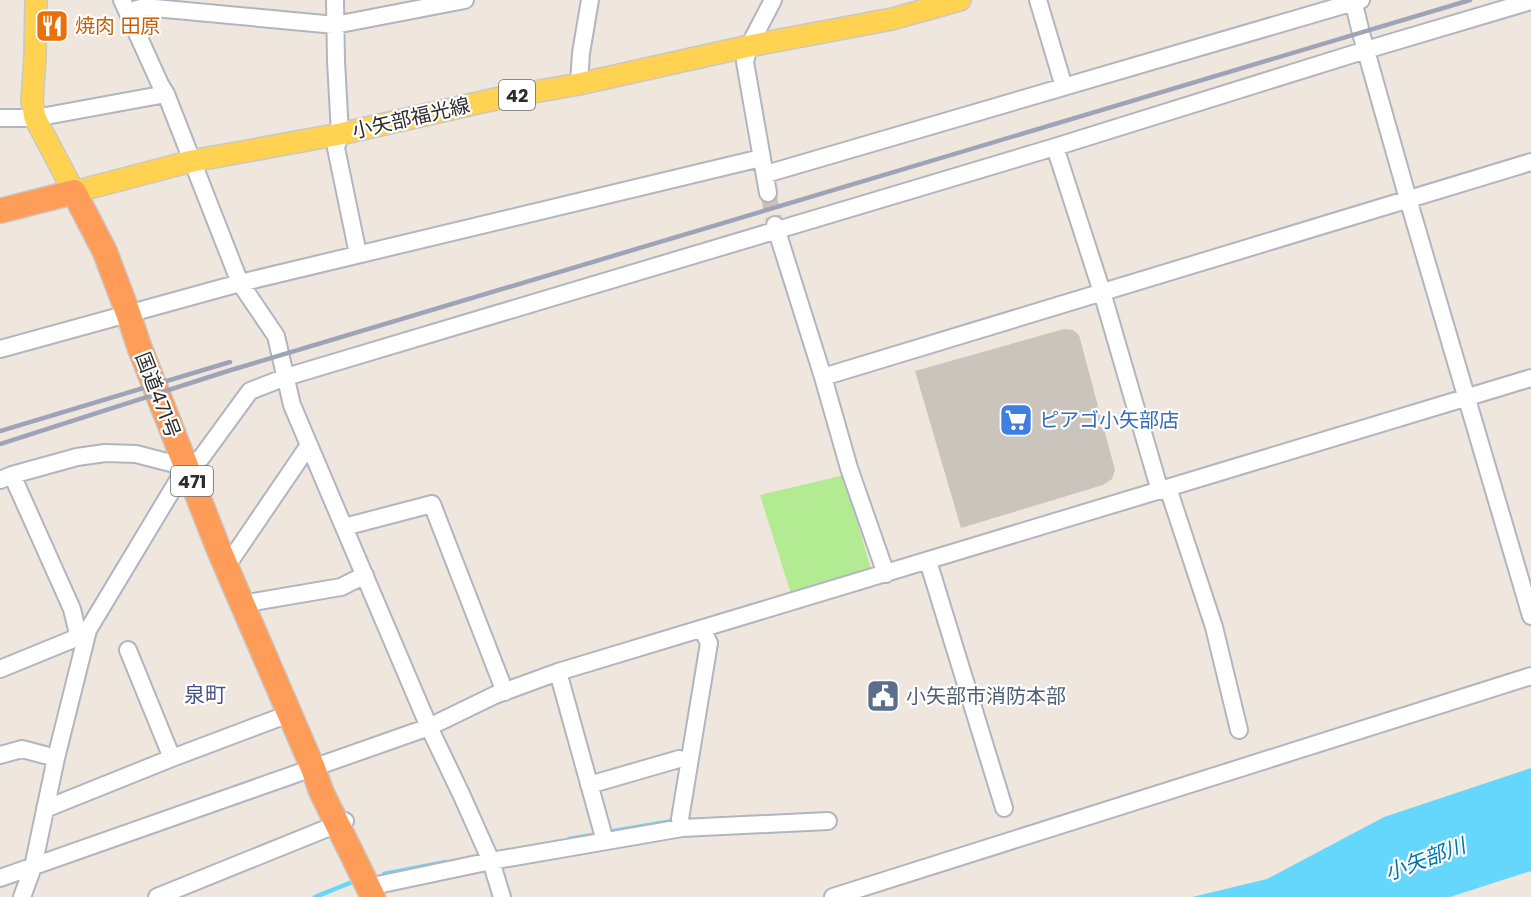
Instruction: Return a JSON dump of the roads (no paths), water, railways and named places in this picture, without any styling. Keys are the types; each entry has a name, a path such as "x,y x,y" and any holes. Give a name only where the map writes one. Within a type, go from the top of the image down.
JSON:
{"highway":[{"path":"0,211 74,192"},
{"name":"国道471号","path":"74,192 105,252 186,467 289,714 313,768 328,789 341,822 376,891"}],"main road":[{"path":"36,0 32,101 35,118 74,192"},
{"name":"小矢部福光線","path":"74,192 192,161 340,135 500,98 579,84 749,46 892,20 960,0"}],"street":[{"path":"335,0 334,25 340,135 336,148 357,254"},
{"path":"125,6 334,25 465,0"},
{"path":"579,84 581,53 590,0"},
{"path":"768,193 745,62 749,46 774,0"},
{"path":"1038,0 1064,87"},
{"path":"0,349 240,283 357,254 764,166 1064,87 1356,1 1366,50 1408,199 1531,616"},
{"path":"22,897 33,867 56,758 88,630 186,467 201,458 250,391 286,377 776,227 1055,147 1531,1"},
{"path":"125,6 166,94 240,283 276,336 292,405 429,727 491,861 502,897"},
{"path":"0,118 35,118 166,94"},
{"path":"1055,147 1164,489 1214,627 1239,730"},
{"path":"823,378 1531,162"},
{"path":"776,227 849,468 886,574"},
{"path":"0,878 429,727 505,692 558,672 1531,378"},
{"path":"226,567 309,445"},
{"path":"0,669 76,638 77,630 72,609 6,477 77,457 105,453 136,454 186,467"},
{"path":"344,527 432,504 505,692"},
{"path":"928,561 1004,808"},
{"path":"242,604 341,587 365,575"},
{"path":"682,828 680,819 709,643 702,629"},
{"path":"129,650 172,758"},
{"path":"558,672 605,841"},
{"path":"833,897 1531,676"},
{"path":"45,809 289,714"},
{"path":"0,755 21,748 56,758"},
{"path":"589,785 679,759 689,761"},
{"path":"376,891 491,861 682,828 828,821"},
{"path":"157,897 341,822"}],"water":[{"name":"小矢部川","path":"1531,768 1531,871 1450,897 1192,897 1267,879 1384,817"}],"waterway":[{"path":"608,832 673,821"},
{"path":"569,839 599,834"},
{"path":"384,874 446,862"},
{"path":"315,897 352,882"}],"tunnel":[{"path":"768,193 775,225"}],"railway":[{"path":"0,444 231,370 1470,0"},
{"path":"0,431 230,362"}],"place":[{"name":"焼肉 田原","path":"52,26"},
{"name":"ピアゴ小矢部店","path":"1016,420"},
{"name":"小矢部市消防本部","path":"883,696"}],"district":[{"name":"泉町","path":"205,694"}]}
